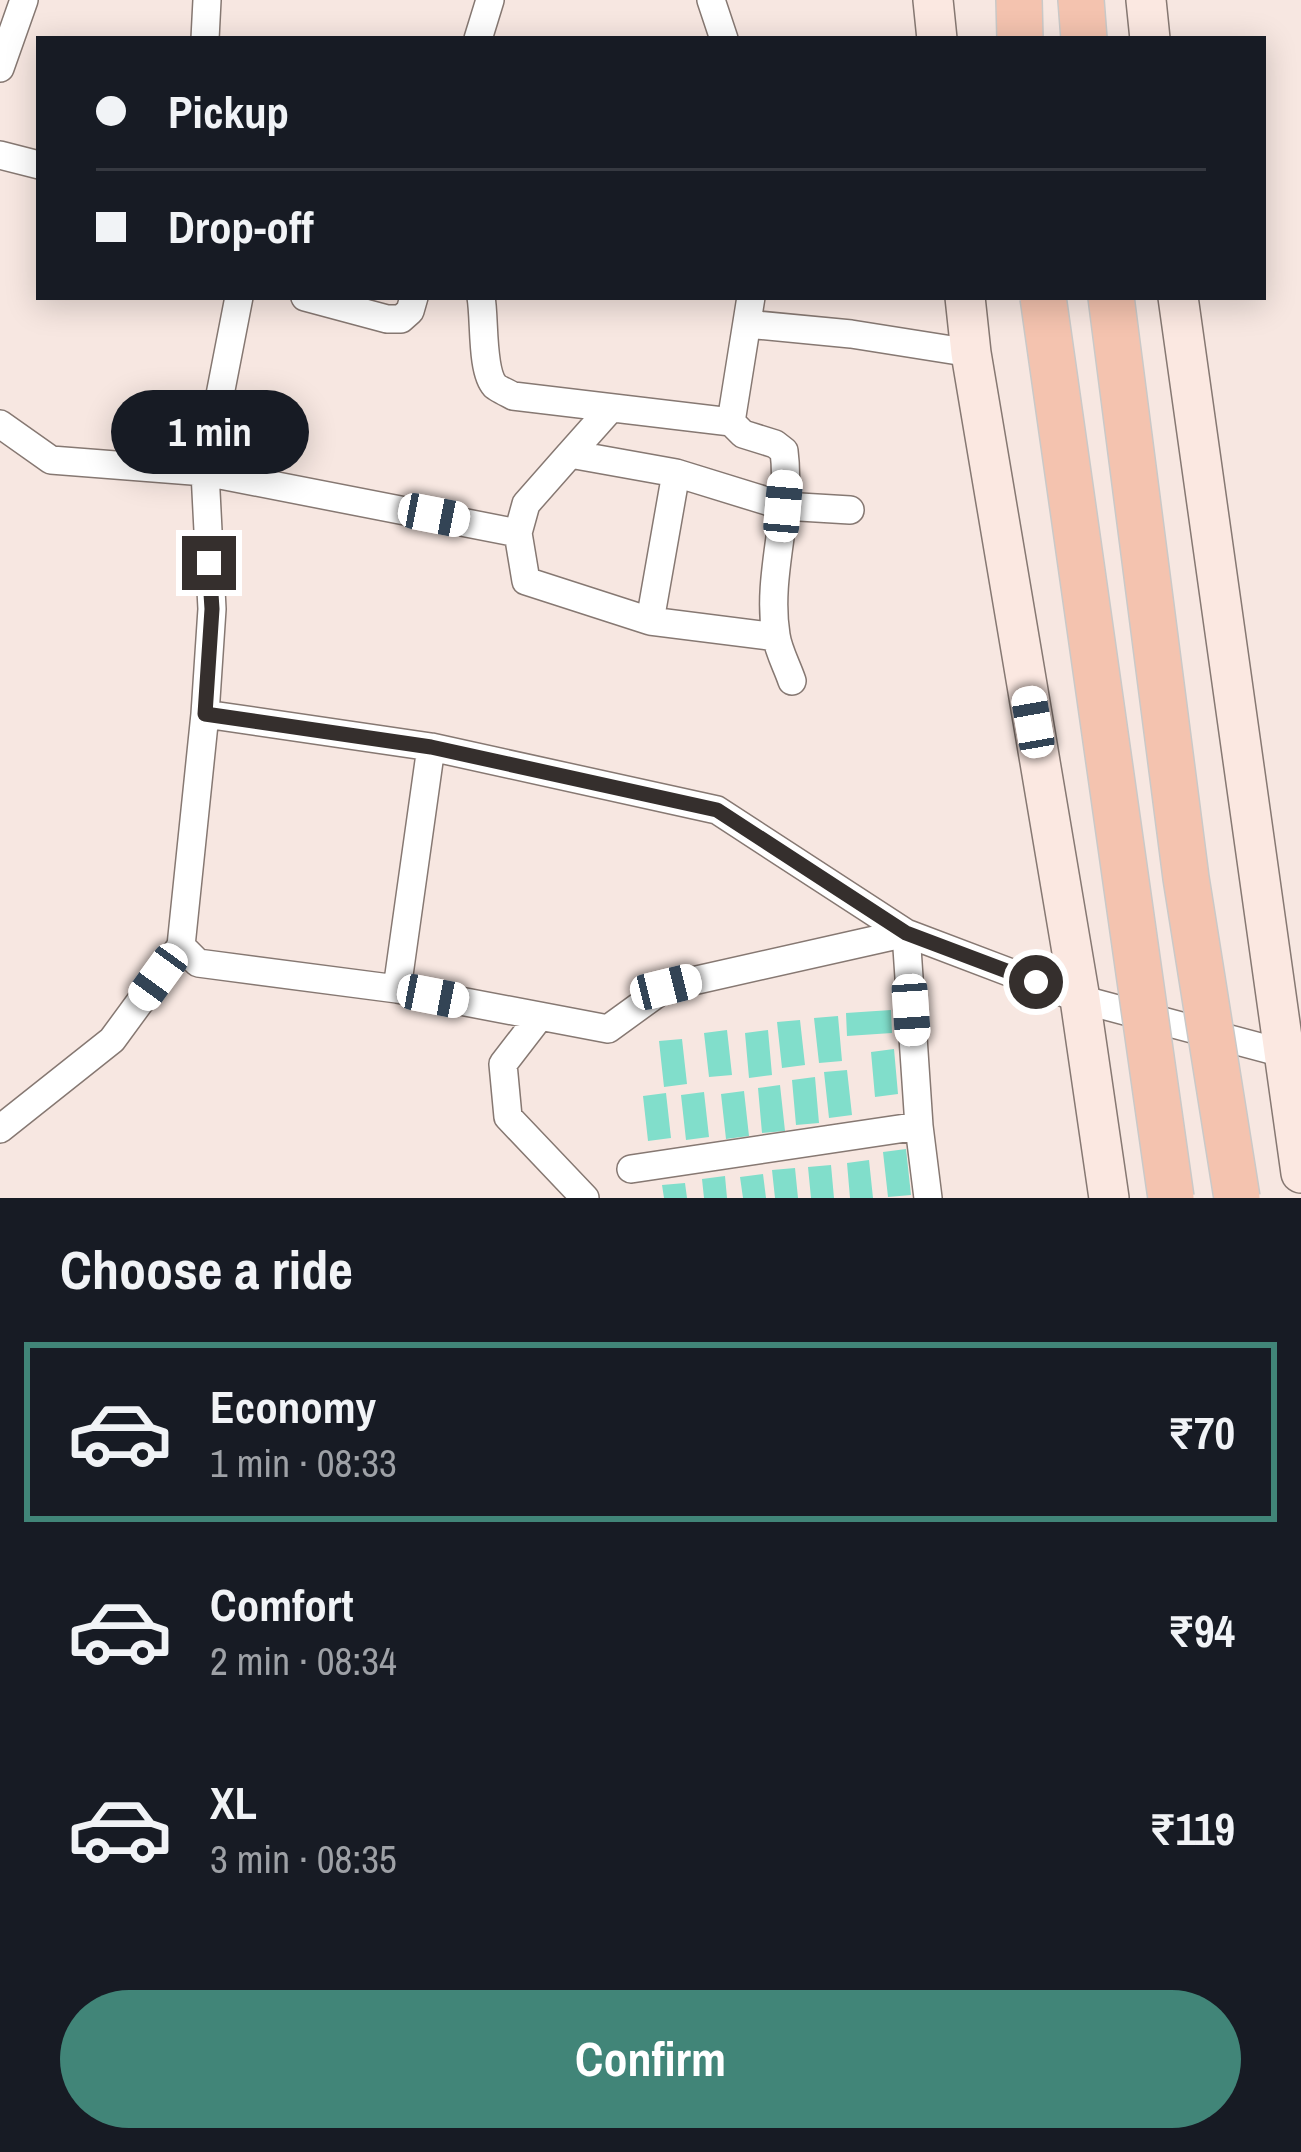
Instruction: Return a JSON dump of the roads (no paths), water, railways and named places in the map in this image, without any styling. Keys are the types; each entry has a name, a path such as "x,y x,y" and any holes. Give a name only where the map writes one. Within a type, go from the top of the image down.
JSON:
{"highway":[{"path":"1018,0 1020,36"},
{"path":"1081,0 1084,36"},
{"path":"1043,300 1171,1198"},
{"path":"1111,300 1186,878 1237,1198"}],"main road":[{"path":"933,0 937,36"},
{"path":"1147,0 1150,36"},
{"path":"965,300 1109,1198"},
{"path":"1178,300 1292,1055 1301,1173"}],"street":[{"path":"3,51 24,0"},
{"path":"205,36 208,0"},
{"path":"479,36 490,0"},
{"path":"707,36 712,4"},
{"path":"712,4 723,36"},
{"path":"0,154 36,164"},
{"path":"0,1130 112,1040 181,946 212,609 205,472 238,300"},
{"path":"320,300 401,319 413,300"},
{"path":"481,300 484,353 496,387 513,396 731,422 743,434 784,451 776,637 793,681"},
{"path":"731,422 749,310 851,334 970,352"},
{"path":"610,410 526,504 518,532 526,581 650,620 776,637"},
{"path":"0,424 51,460 205,472 518,532"},
{"path":"570,454 676,473 783,506 850,510"},
{"path":"650,620 676,473"},
{"path":"205,714 431,747 717,810 906,933 1080,999 1292,1055"},
{"path":"397,989 431,747"},
{"path":"181,946 198,963 397,989 608,1029 666,987 906,933"},
{"path":"906,933 928,1198"},
{"path":"540,1016 503,1064 508,1117 585,1198"},
{"path":"631,1169 919,1126"}]}
